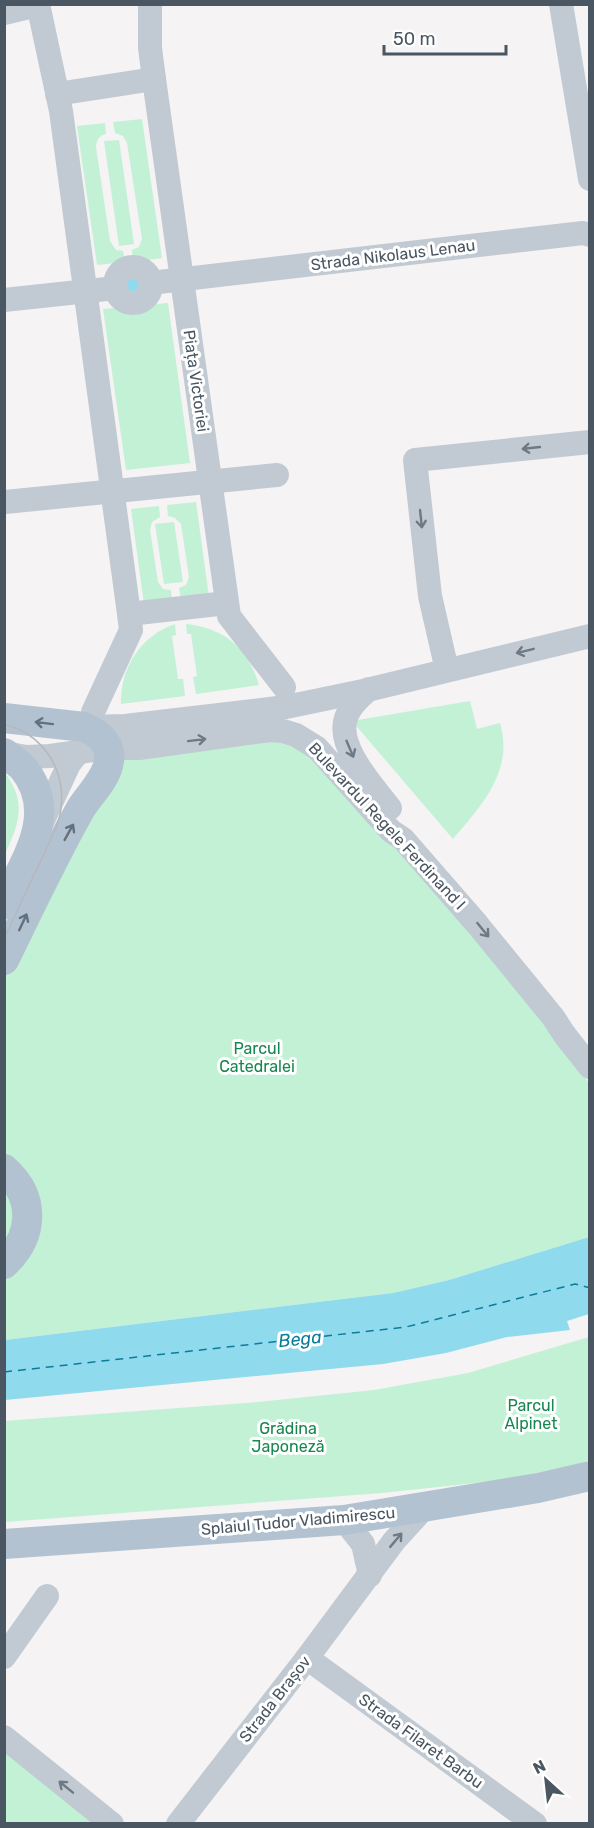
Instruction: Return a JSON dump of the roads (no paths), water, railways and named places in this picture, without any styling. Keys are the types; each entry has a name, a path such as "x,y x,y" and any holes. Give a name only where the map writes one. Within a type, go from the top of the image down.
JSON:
{"main road":[{"name":"Bulevardul Regele Ferdinand I","path":"4,718 97,734"},
{"path":"4,960 40,883 83,806 100,782 109,762 97,734"},
{"path":"4,753 21,766 35,788 40,802 35,839 4,904"},
{"path":"4,1169 21,1188 27,1205 28,1222 20,1246 4,1264"},
{"name":"Splaiul Tudor Vladimirescu","path":"4,1544 344,1520 538,1488 590,1476"}],"street":[{"path":"4,13 38,4 57,94 77,292 106,492 131,630 97,734 69,765 35,839"},
{"name":"Piața Victoriei","path":"151,5 160,36 154,79 192,279 210,482 229,616 284,687"},
{"path":"563,8 583,94 590,179"},
{"path":"57,94 154,79"},
{"name":"Strada Nikolaus Lenau","path":"192,279 587,232"},
{"path":"4,300 116,288 119,297 136,303 146,297 150,283 192,279"},
{"path":"447,670 431,601 415,460 590,442"},
{"path":"5,502 277,475"},
{"path":"129,614 227,603"},
{"name":"Bulevardul Regele Ferdinand I","path":"4,753 41,756 97,734 286,707 587,637"},
{"path":"369,689 356,701 345,720 348,748 401,823 403,839"},
{"name":"Bulevardul Regele Ferdinand I","path":"97,734 139,748 270,730 283,731 309,741 391,831 403,839 477,924 554,1017 564,1034 590,1067"},
{"path":"100,782 123,757 139,748"},
{"path":"554,1017 590,1036"},
{"name":"Strada Brașov","path":"178,1824 307,1658 394,1541 425,1507"},
{"path":"344,1520 363,1544 370,1575"},
{"path":"4,1657 47,1596"},
{"name":"Strada Filaret Barbu","path":"307,1658 535,1824"},
{"path":"4,1737 112,1824"}],"water":[{"path":"133,274 141,277 144,285 141,293 133,296 125,293 122,285 125,277"},
{"name":"Bega","path":"589,1237 589,1314 567,1321 570,1330 507,1337 446,1353 383,1364 5,1400 5,1340 393,1293 449,1280"}],"tram line":[{"path":"4,724 20,730 46,751 54,764 62,795 61,811 56,828 4,939"}],"park label":[{"name":"Parcul Catedralei","path":"257,1057"},
{"name":"Parcul Alpinet","path":"531,1414"},
{"name":"Grădina Japoneză","path":"288,1437"}]}
